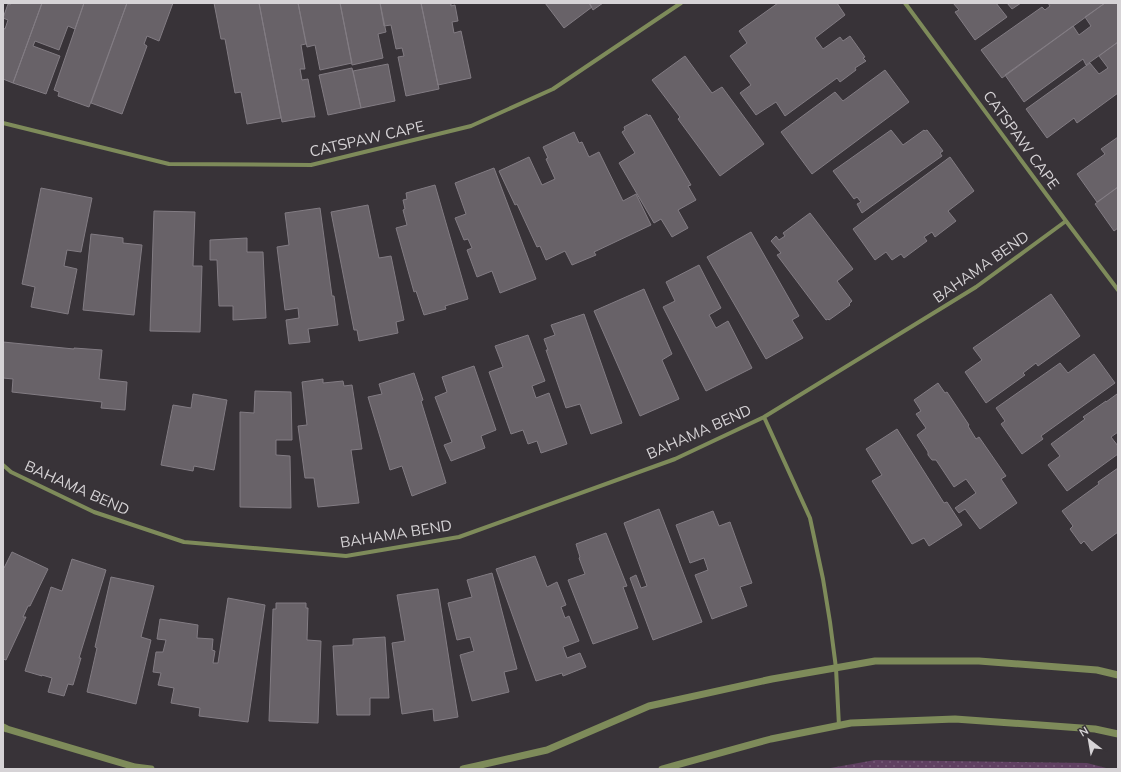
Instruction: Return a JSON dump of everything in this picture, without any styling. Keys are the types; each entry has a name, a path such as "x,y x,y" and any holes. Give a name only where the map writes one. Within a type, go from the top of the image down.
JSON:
{"street":[{"name":"CATSPAW CAPE","path":"3,123 169,164 311,165 471,126 553,89 681,3"},
{"name":"CATSPAW CAPE","path":"905,3 1118,290"},
{"name":"BAHAMA BEND","path":"3,465 11,472 94,512 184,542 346,556 459,537 675,458 764,417 976,287 1066,221"},
{"name":"BAHAMA BEND","path":"764,417 810,518 829,615 836,668 839,726"},
{"path":"463,769 547,750 649,706 772,679 875,661 979,661 1097,670 1118,675"},
{"path":"662,769 772,739 851,723 955,719 1095,729 1118,734"},
{"path":"3,727 135,767 151,769"}],"shaded area":[{"path":"875,760 1087,763 1110,769 825,769"}],"building":[{"path":"11,3 42,3 13,83 3,79 3,28 5,29 8,20 3,18 8,4 10,5"},
{"path":"42,3 84,3 75,29 68,26 59,50 35,41 33,46 60,56 46,94 13,83"},
{"path":"84,3 127,3 89,107 58,96 59,92 54,90"},
{"path":"127,3 173,3 159,41 147,36 144,44 147,46 122,114 91,103"},
{"path":"214,3 259,3 281,118 247,124 241,92 235,93 225,39 221,39"},
{"path":"259,3 298,3 306,44 301,45 305,69 300,69 302,80 308,79 315,117 282,122"},
{"path":"298,3 340,3 352,63 320,70 315,45 307,47"},
{"path":"340,3 380,3 386,32 378,34 383,58 352,65"},
{"path":"380,3 421,3 439,89 406,96 398,57 404,56 402,48 396,49 391,25 384,26"},
{"path":"421,3 451,3 451,6 455,5 458,21 452,22 454,33 461,31 471,78 438,85"},
{"path":"545,3 589,3 592,7 564,28"},
{"path":"589,3 603,3 593,10"},
{"path":"778,3 837,3 845,15 815,38 823,49 840,37 843,41 850,36 865,57 863,58 866,61 855,68 856,70 840,82 837,78 785,116 776,102 756,115 740,93 751,85 730,56 747,43 739,31"},
{"path":"953,3 996,3 1007,17 975,40 955,12 959,10"},
{"path":"1007,3 1021,3 1012,9"},
{"path":"1048,3 1105,3 1002,78 981,50 1042,7 1045,10 1050,6"},
{"path":"1105,3 1118,3 1118,42 1086,65 1083,59 1024,102 1005,75 1073,26 1079,35 1091,26 1085,17"},
{"path":"1118,42 1118,93 1077,123 1074,118 1047,138 1026,109 1090,63 1099,74 1108,68 1099,56"},
{"path":"685,56 712,93 722,87 764,144 720,176 678,119 680,117 652,80"},
{"path":"388,64 395,101 361,108 353,71"},
{"path":"352,68 361,108 328,115 319,75"},
{"path":"885,70 909,102 812,174 781,132 835,92 843,101"},
{"path":"647,114 648,116 650,115 691,185 688,186 696,200 678,210 688,228 672,237 661,219 654,223 619,163 635,153 622,132 625,130 624,127"},
{"path":"891,130 903,145 924,130 927,130 943,151 940,153 942,156 862,213 857,204 861,202 857,197 854,199 833,171"},
{"path":"574,132 579,143 582,142 589,157 599,152 623,201 636,194 651,225 594,252 596,255 572,265 565,251 546,260 540,246 537,247 517,204 515,205 499,171 529,157 542,185 555,179 546,159 548,158 543,147"},
{"path":"1118,137 1118,187 1097,202 1077,174 1105,154 1101,149"},
{"path":"950,157 974,191 948,211 956,221 935,237 932,232 924,237 927,241 904,258 901,254 892,260 886,252 875,260 853,229"},
{"path":"494,168 536,279 500,293 492,271 477,277 467,250 472,248 468,239 464,240 455,218 466,214 455,183"},
{"path":"435,185 468,299 445,306 446,309 424,315 416,291 414,292 396,228 407,225 403,210 405,209 403,200 407,199 406,193"},
{"path":"1118,187 1118,228 1114,231 1095,204"},
{"path":"41,188 92,198 81,252 67,250 64,266 77,269 68,314 31,307 35,287 22,284"},
{"path":"368,205 379,258 391,256 404,320 396,322 398,333 359,341 357,330 354,330 331,212"},
{"path":"320,208 332,296 334,296 338,325 308,329 310,342 289,344 286,320 299,318 298,308 285,310 277,247 289,245 285,213"},
{"path":"154,211 195,212 193,266 202,266 200,332 150,331"},
{"path":"810,213 853,269 837,281 852,301 849,304 850,305 829,320 826,320 777,255 781,253 771,241 776,236 779,240 785,236 783,233"},
{"path":"751,232 799,316 792,320 803,338 766,359 707,257"},
{"path":"91,234 123,238 123,243 142,245 134,315 83,310"},
{"path":"247,238 247,252 263,252 266,318 233,320 233,306 219,306 217,260 210,260 210,240"},
{"path":"699,265 721,308 709,315 716,328 728,321 752,368 706,391 663,307 675,301 666,282"},
{"path":"644,289 672,354 662,360 679,399 640,416 594,311"},
{"path":"1051,294 1080,336 1038,366 1036,363 1023,373 1025,375 986,403 965,372 982,360 973,348"},
{"path":"584,314 622,423 591,434 580,404 566,408 546,350 548,350 544,339 555,335 551,325"},
{"path":"528,335 545,381 532,386 536,398 549,393 567,444 541,453 537,441 528,444 523,430 511,434 489,372 503,367 495,346"},
{"path":"3,342 74,349 102,350 99,379 127,382 125,410 101,408 102,402 12,392 13,379 3,378"},
{"path":"1094,354 1115,383 1041,436 1043,439 1022,454 1001,424 1005,421 996,408 1060,363 1068,373"},
{"path":"474,366 496,430 481,436 485,448 451,461 444,445 452,442 435,397 447,392 442,377"},
{"path":"414,373 446,483 412,496 402,466 390,470 368,397 382,394 379,384"},
{"path":"323,379 323,383 343,381 344,386 352,385 362,449 351,450 359,503 318,507 314,478 305,478 298,426 307,425 302,382"},
{"path":"938,383 945,393 947,392 969,425 968,426 976,439 979,437 1006,476 1001,479 1017,503 980,529 965,509 959,513 955,508 976,493 966,479 954,487 936,460 932,460 928,455 928,452 917,435 926,428 916,414 921,411 914,400"},
{"path":"255,391 291,392 292,440 276,440 276,455 290,456 291,508 240,507 240,412 254,413"},
{"path":"193,394 227,400 214,470 194,466 193,471 161,465 173,405 191,408"},
{"path":"1117,394 1118,432 1111,437 1118,446 1118,454 1067,491 1048,465 1060,456 1051,444 1085,419 1083,417"},
{"path":"897,429 944,503 947,502 962,525 929,546 924,538 912,544 872,481 882,475 866,449"},
{"path":"1118,468 1118,532 1092,551 1084,541 1081,544 1070,529 1073,526 1062,511"},
{"path":"659,509 702,622 653,640 630,578 636,575 641,588 647,586 624,523"},
{"path":"713,511 719,526 730,522 752,583 740,587 747,606 712,619 695,575 708,570 704,558 690,563 676,525"},
{"path":"606,533 627,586 623,587 638,628 593,644 568,580 585,574 576,544"},
{"path":"12,552 48,569 30,606 28,606 23,617 26,617 6,660 3,659 3,567 4,568"},
{"path":"535,556 547,587 557,582 566,605 561,607 565,618 569,616 579,641 563,647 567,658 580,653 586,667 563,676 562,673 536,681 496,569"},
{"path":"72,559 106,570 79,658 81,658 73,685 68,684 64,696 48,692 52,678 25,671 51,587 62,591"},
{"path":"492,573 517,669 504,672 509,692 472,701 460,655 474,651 470,637 457,640 448,603 472,597 467,580"},
{"path":"111,577 154,586 141,637 151,640 136,704 87,692 97,648 95,647"},
{"path":"438,589 458,717 434,721 433,709 402,714 392,643 405,641 397,595"},
{"path":"228,598 265,605 248,722 199,716 200,708 171,703 174,688 158,685 161,673 153,672 156,652 163,652 166,640 157,639 160,619 198,625 197,638 213,639 212,650 215,651 213,663 218,663"},
{"path":"276,603 306,603 306,608 308,608 307,640 321,641 318,723 269,721 273,609 276,609"},
{"path":"385,637 389,698 370,698 370,715 337,715 333,646 353,645 353,639"}]}
